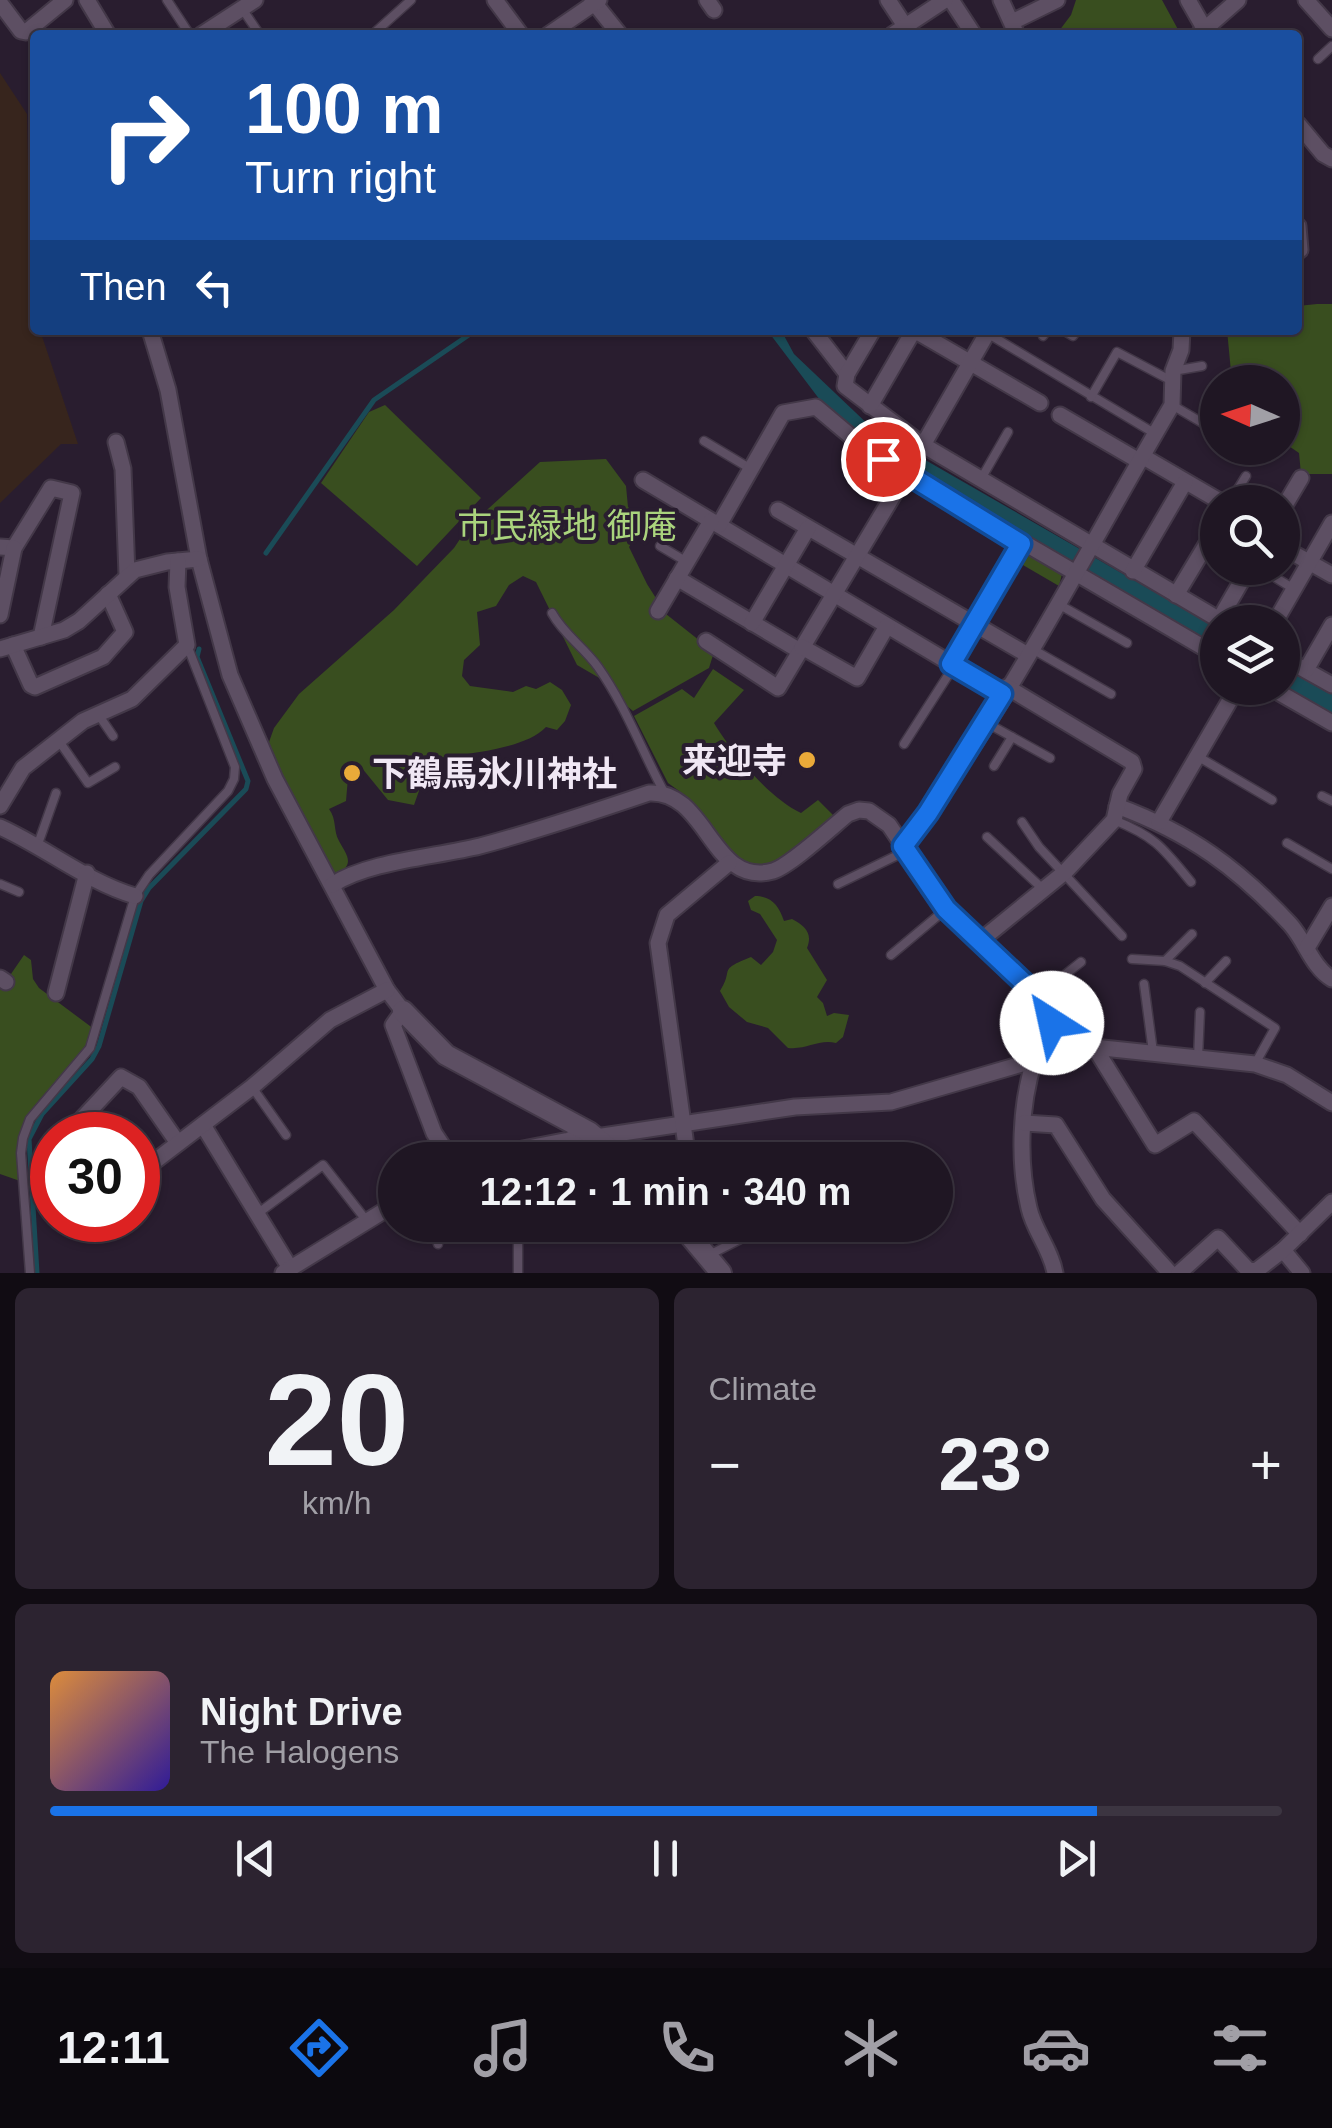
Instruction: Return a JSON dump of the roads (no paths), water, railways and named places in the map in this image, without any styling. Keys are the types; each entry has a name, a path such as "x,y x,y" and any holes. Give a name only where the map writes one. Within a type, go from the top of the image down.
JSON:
{"street":[{"path":"0,3 21,31 26,32 65,0"},
{"path":"87,0 105,30"},
{"path":"495,0 517,30"},
{"path":"888,0 902,30"},
{"path":"906,30 948,0 970,30"},
{"path":"1001,0 1014,28 1056,0"},
{"path":"1188,0 1203,30"},
{"path":"1207,30 1238,0"},
{"path":"1306,0 1332,29"},
{"path":"555,30 593,3 616,30"},
{"path":"209,30 248,4"},
{"path":"1302,129 1332,159"},
{"path":"152,335 168,390 199,559 230,675 276,779 387,990 446,1055 602,1142"},
{"path":"817,335 848,374"},
{"path":"870,335 845,386 923,445 1200,609"},
{"path":"870,406 911,335"},
{"path":"922,335 1040,403"},
{"path":"923,445 986,335"},
{"path":"904,849 1004,691 1172,405 1172,376 1182,335"},
{"path":"658,611 783,413 816,406 860,444 906,474 1200,646"},
{"path":"1060,415 1200,490"},
{"path":"116,442 123,470 127,575"},
{"path":"706,642 778,688 906,474"},
{"path":"1297,485 1301,478"},
{"path":"643,480 952,665 1132,762 1134,769 1116,813 1066,872 980,941"},
{"path":"1133,571 1185,482"},
{"path":"0,616 7,548 51,488 72,493 40,637"},
{"path":"778,510 974,624 1028,651"},
{"path":"1284,605 1332,523"},
{"path":"752,623 808,528"},
{"path":"952,665 1021,544"},
{"path":"1176,596 1200,555"},
{"path":"1300,557 1332,576"},
{"path":"108,594 126,630 103,656 35,688 30,686 6,647 80,621 127,575 135,570 199,559"},
{"path":"0,806 4,787 22,768 98,714 132,698 186,645 177,587 178,561"},
{"path":"677,578 752,623 858,678 888,626"},
{"path":"1306,670 1332,625"},
{"path":"1300,666 1332,685"},
{"path":"1159,822 1228,705"},
{"path":"1299,705 1332,724"},
{"path":"332,885 345,876 380,866 479,846 649,793 664,792 678,798 729,862 746,872 773,871 848,814 859,810 878,815 946,909 1038,996 1067,1050"},
{"path":"1116,813 1159,822 1191,838 1252,886 1292,927 1320,972 1332,979"},
{"path":"0,827 38,844 115,890 135,896"},
{"path":"687,1142 658,943 667,915 729,862"},
{"path":"56,993 86,873"},
{"path":"1307,948 1332,906"},
{"path":"160,1157 252,1087 330,1020 387,990"},
{"path":"403,1011 393,1026 440,1142"},
{"path":"560,1142 592,1134 686,1125 794,1107 891,1102 1093,1045 1256,1064 1287,1075 1332,1103"},
{"path":"1093,1045 1155,1145 1194,1121 1300,1234"},
{"path":"1034,1061 1025,1090 1024,1123 1030,1212 1057,1272"},
{"path":"88,1112 121,1077 139,1086 157,1112"},
{"path":"160,1117 178,1143"},
{"path":"1024,1123 1056,1126 1103,1198 1170,1273"},
{"path":"204,1125 286,1270 378,1213"},
{"path":"1179,1273 1218,1238 1248,1270 1256,1271 1284,1250 1332,1202"},
{"path":"699,1242 721,1273"},
{"path":"1284,1250 1302,1273"}],"lane":[{"path":"167,0 187,30"},
{"path":"378,30 411,0"},
{"path":"248,4 258,30"},
{"path":"1318,59 1332,46"},
{"path":"994,335 1154,434"},
{"path":"1091,397 1117,352 1172,376 1200,367"},
{"path":"1172,405 1200,421"},
{"path":"981,479 1008,432"},
{"path":"704,441 751,468"},
{"path":"1240,485 1246,476"},
{"path":"660,546 687,562"},
{"path":"1287,585 1294,589"},
{"path":"1056,603 1127,643"},
{"path":"552,614 560,628 581,645 599,668 664,792"},
{"path":"30,1273 21,1153 30,1119 90,1048 135,896 148,875 228,791 234,779 235,767 186,645"},
{"path":"1028,651 1111,694"},
{"path":"904,744 952,665"},
{"path":"98,714 113,736"},
{"path":"985,722 1050,758"},
{"path":"994,766 1012,737"},
{"path":"58,741 88,784 115,767"},
{"path":"1196,756 1272,800"},
{"path":"38,844 56,793"},
{"path":"1322,796 1332,801"},
{"path":"1116,813 1163,848 1191,882"},
{"path":"1022,822 1122,936"},
{"path":"988,837 1044,890"},
{"path":"1286,843 1332,869"},
{"path":"838,884 904,849"},
{"path":"0,884 19,892"},
{"path":"891,955 946,909"},
{"path":"1165,961 1192,934"},
{"path":"1132,959 1165,961 1275,1028 1256,1064"},
{"path":"1205,983 1226,961"},
{"path":"1038,996 1081,962"},
{"path":"1144,984 1153,1052"},
{"path":"1198,1058 1200,1012"},
{"path":"252,1087 286,1135"},
{"path":"257,1214 322,1165 366,1220"},
{"path":"518,1242 518,1273"}],"water":[{"path":"771,335 784,335 794,354 875,431 1200,618 1200,640 884,455 823,404"},
{"path":"1300,675 1332,694 1332,716 1300,697"}],"waterway":[{"path":"266,553 374,400 469,335"},
{"path":"37,1273 29,1139 42,1114 99,1046 141,901 149,888 246,789 248,781 197,657 199,649"}],"place":[{"name":"来迎寺","path":"807,760"},
{"name":"下鶴馬氷川神社","path":"352,773"}],"park label":[{"name":"市民緑地 御庵","path":"567,525"}]}
